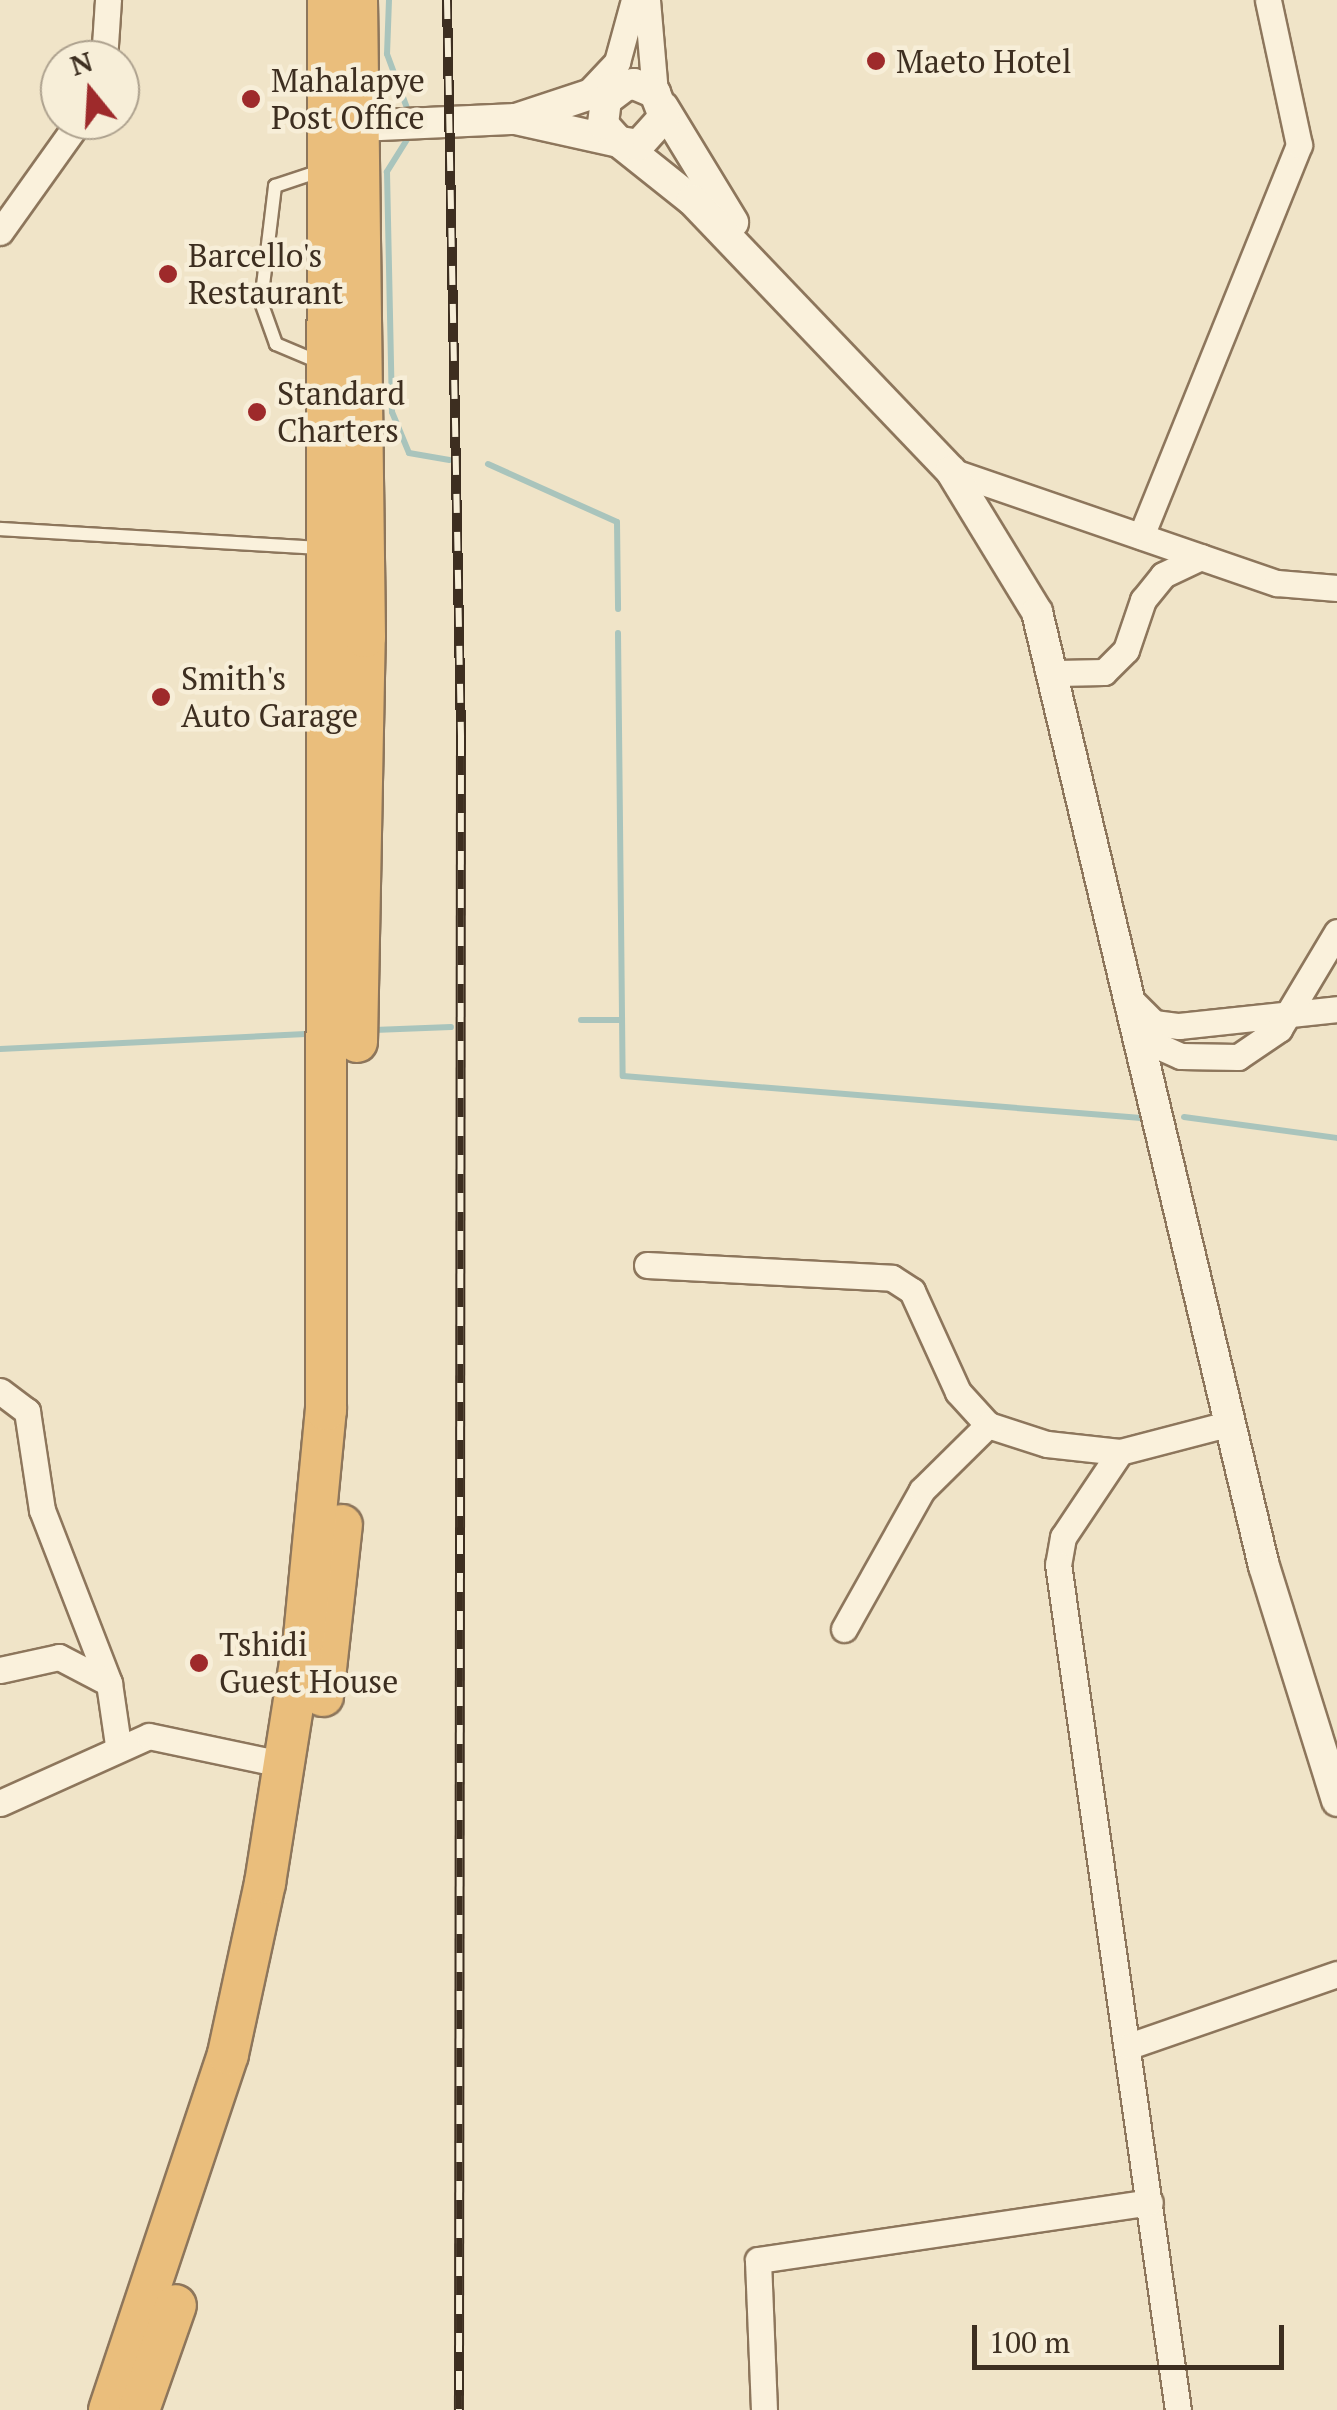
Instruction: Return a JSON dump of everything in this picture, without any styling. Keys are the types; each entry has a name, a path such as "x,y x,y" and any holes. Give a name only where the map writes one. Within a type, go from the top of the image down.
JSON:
{"highway":[{"path":"140,2410 252,2058 334,1627 350,1418 344,368 340,127 328,0"},
{"path":"344,368 326,170 340,127 357,0"},
{"path":"110,2410 228,2054 287,1765 326,1410 344,551"}],"street":[{"path":"105,40 108,0"},
{"path":"585,96 617,62 634,0"},
{"path":"340,127 516,119 620,142 656,135 648,95 648,0"},
{"path":"1141,536 1299,145 1268,0"},
{"path":"516,119 585,96 648,95"},
{"path":"648,95 602,116 620,142 808,314"},
{"path":"648,95 720,204 808,314 951,471 1037,612 1057,673 1264,1566 1337,1801"},
{"path":"0,232 66,140"},
{"path":"951,471 1276,583 1337,588"},
{"path":"1057,673 1104,672 1126,650 1142,600 1164,575 1201,557"},
{"path":"1285,1019 1337,932"},
{"path":"1138,1014 1154,1023 1179,1026 1285,1019 1337,1010"},
{"path":"647,1265 892,1278 912,1291 958,1392 988,1425 1120,1452 1232,1423"},
{"path":"0,1391 27,1411 42,1510 109,1683 118,1745"},
{"path":"844,1629 922,1490 988,1425"},
{"path":"1120,1452 1063,1537 1058,1564 1178,2410"},
{"path":"0,1670 59,1658 109,1683"},
{"path":"0,1803 118,1745 195,1739 287,1765"},
{"path":"1129,2046 1337,1974"},
{"path":"764,2410 758,2260 1150,2202"}],"lane":[{"path":"326,170 275,186 261,302 276,344 344,368"},
{"path":"0,529 344,551"}],"waterway":[{"path":"389,0 387,54 407,108"},
{"path":"408,138 387,172 392,412 409,453 449,460"},
{"path":"488,464 617,522 618,609"},
{"path":"618,633 623,1076 1141,1118"},
{"path":"581,1020 619,1020"},
{"path":"374,1030 451,1027"},
{"path":"0,1049 306,1034"},
{"path":"1184,1117 1337,1138"}],"railway":[{"path":"447,0 461,737 459,2410"}],"place":[{"name":"Maeto Hotel","path":"876,61"},
{"name":"Mahalapye Post Office","path":"251,99"},
{"name":"Barcello's Restaurant","path":"168,274"},
{"name":"Standard Charters","path":"257,412"},
{"name":"Smith's Auto Garage","path":"161,697"},
{"name":"Tshidi Guest House","path":"199,1663"}]}
